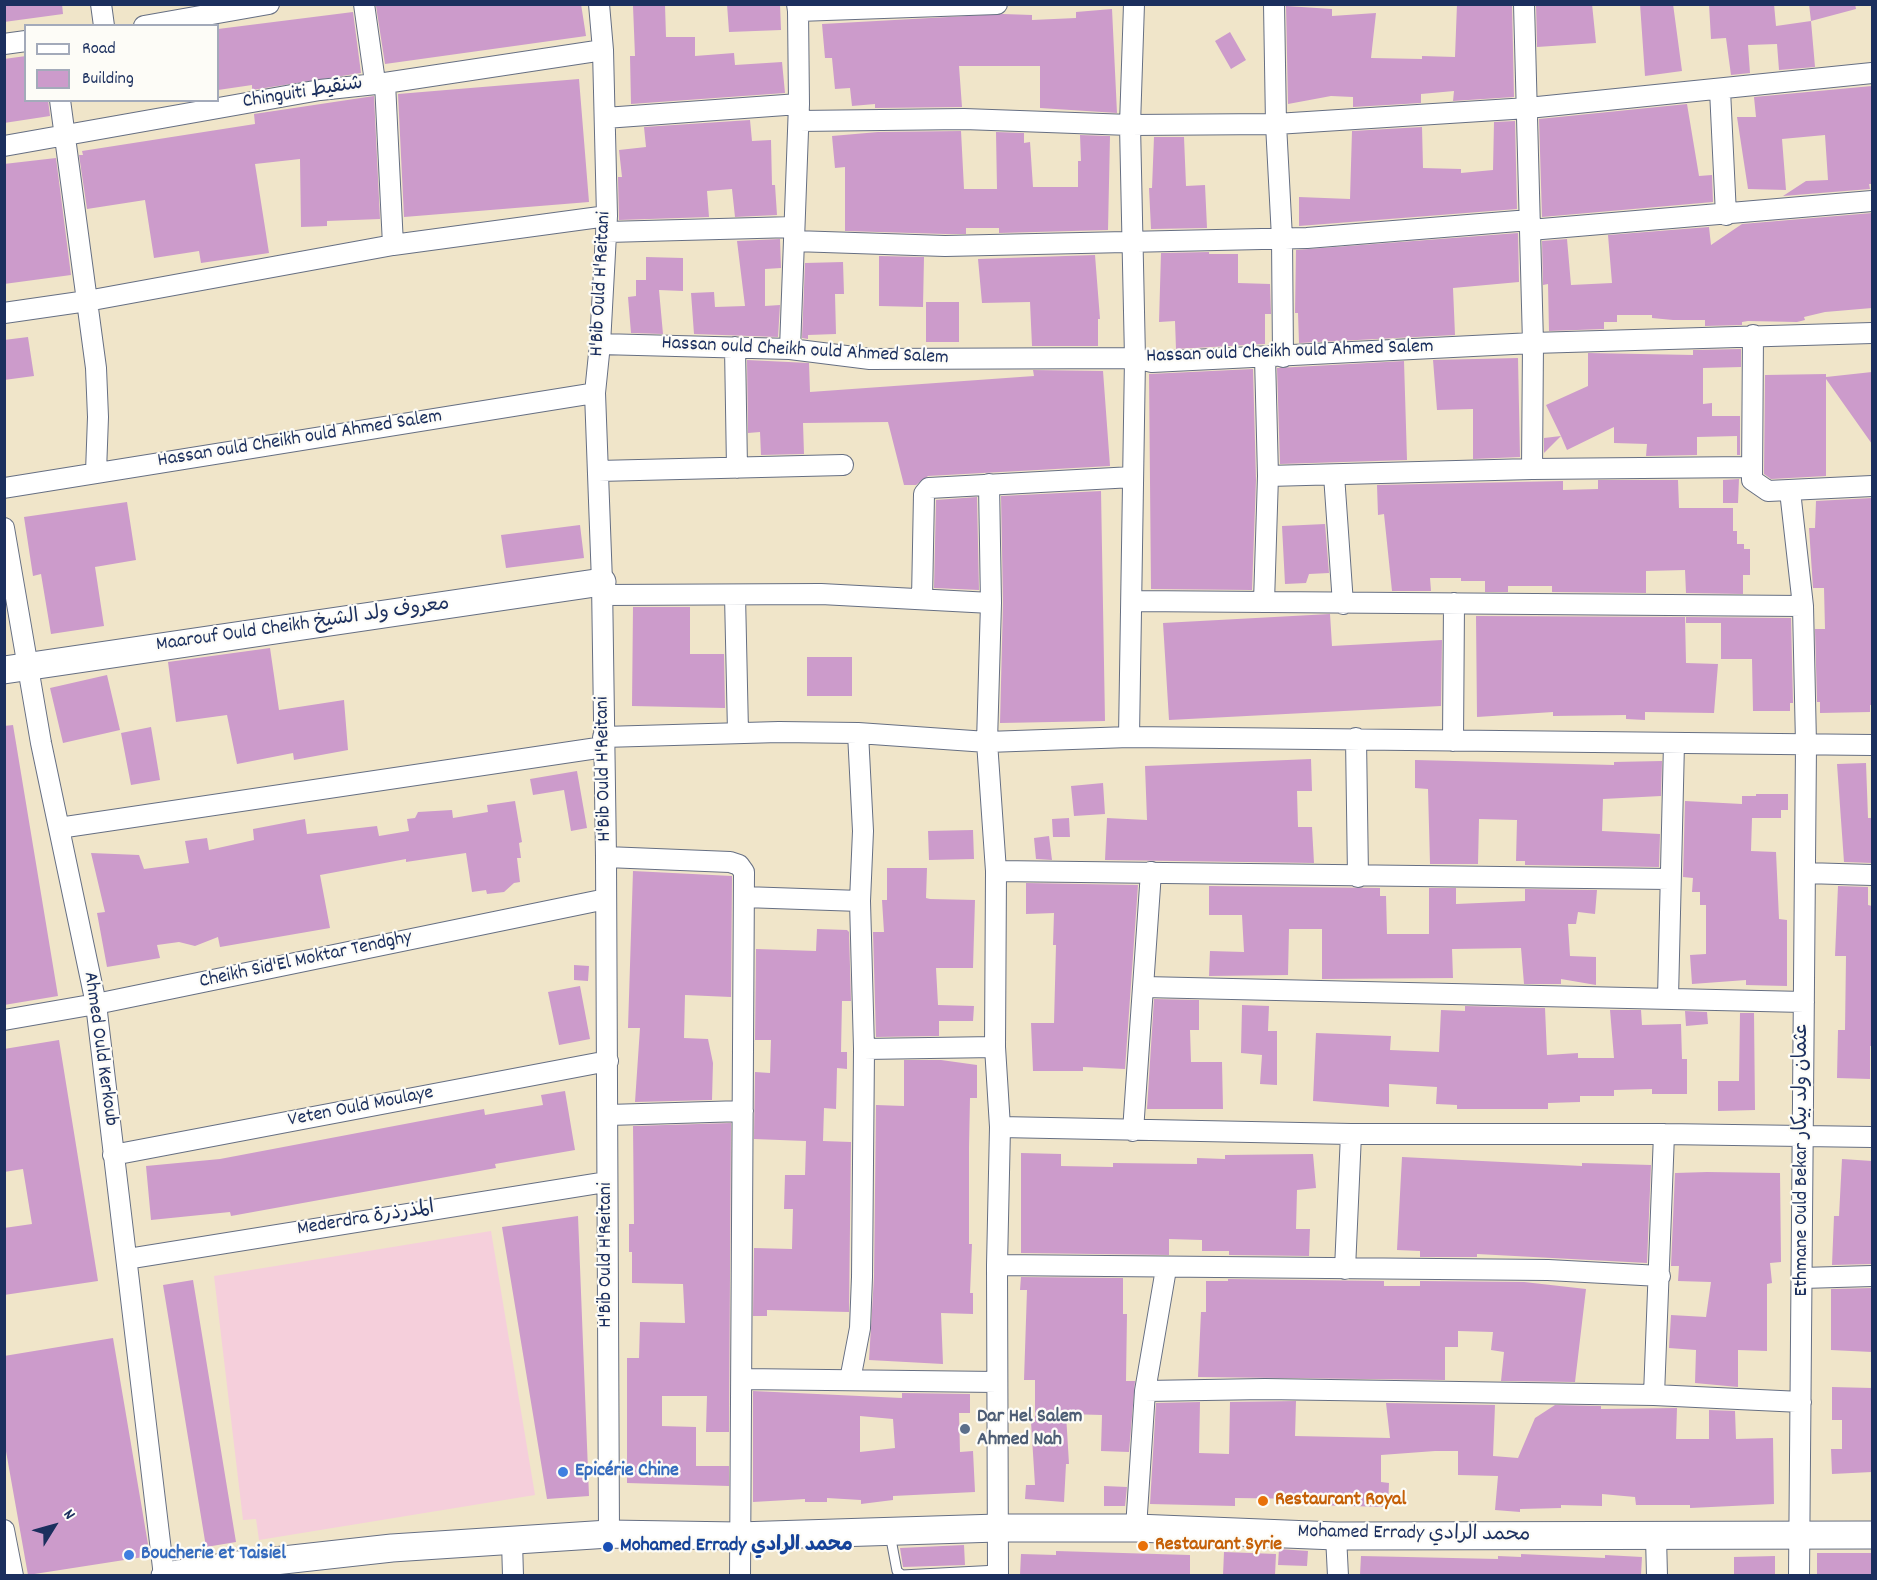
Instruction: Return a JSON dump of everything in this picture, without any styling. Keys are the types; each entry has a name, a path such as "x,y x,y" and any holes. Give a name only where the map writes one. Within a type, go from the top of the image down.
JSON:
{"street":[{"path":"101,4 104,24"},
{"path":"155,24 269,4"},
{"path":"364,4 380,83 393,245"},
{"name":"H'Bib Ould H'Reitani","path":"599,4 603,50 607,224 595,393 602,588 606,857 609,1534"},
{"path":"789,349 799,112 798,8 997,4"},
{"path":"1129,737 1135,358 1130,125 1134,4"},
{"path":"1264,602 1268,476 1282,238 1276,124 1274,4"},
{"path":"1524,4 1533,343 1532,469"},
{"path":"4,44 24,40"},
{"name":"Chinguiti شنقيط","path":"4,146 380,83 603,50"},
{"path":"604,118 799,112 1130,125 1276,124 1528,108 1872,73"},
{"path":"1719,90 1726,215"},
{"path":"60,102 96,368 98,417 96,472"},
{"path":"4,313 87,301 393,245 607,224 794,234 945,246 1282,238 1726,215 1872,201"},
{"name":"Hassan ould Cheikh ould Ahmed Salem","path":"600,344 789,349 870,359 1135,358 1152,362 1533,343 1872,333"},
{"path":"1753,335 1752,480 1768,491 1872,486"},
{"path":"735,347 737,468"},
{"name":"Hassan ould Cheikh ould Ahmed Salem","path":"4,488 595,393"},
{"path":"598,471 843,465"},
{"path":"1268,476 1532,469 1751,467"},
{"path":"1334,474 1343,604"},
{"path":"922,599 926,490 932,486 1133,477"},
{"path":"989,484 991,603 987,742 996,871 995,1047 1000,1127 997,1265 998,1573"},
{"name":"Ethmane Ould Bekar عثمان ولد بيكار","path":"1790,491 1803,606 1806,744 1799,1575"},
{"name":"Ahmed Ould Kerkoub","path":"4,528 16,668 59,828 96,1004 165,1575"},
{"path":"602,588 735,595 821,594 991,603"},
{"name":"Maarouf Ould Cheikh معروف ولد الشيخ","path":"16,668 602,588"},
{"path":"735,595 738,732"},
{"path":"1132,601 1803,606"},
{"path":"1453,741 1454,603"},
{"path":"59,828 603,742 738,732 858,734 987,742 1129,737 1872,745"},
{"path":"850,1380 861,1318 864,1049 860,901 863,831 858,734"},
{"path":"1356,738 1358,877"},
{"path":"1668,998 1674,743"},
{"path":"606,857 739,865 744,872 738,1536 740,1575"},
{"path":"996,871 1671,879"},
{"path":"1133,1131 1151,872"},
{"path":"1805,873 1872,875"},
{"path":"744,897 860,901"},
{"name":"Cheikh Sid'El Moktar Tendghy","path":"4,1020 96,1004 606,899"},
{"path":"1144,987 1804,1002"},
{"path":"864,1049 995,1047"},
{"name":"Veten Ould Moulaye","path":"113,1155 608,1061"},
{"path":"608,1115 743,1111"},
{"path":"1000,1127 1351,1134 1664,1134 1872,1137"},
{"path":"1345,1269 1351,1134"},
{"path":"1654,1395 1664,1134"},
{"name":"Mederdra المذرذرة","path":"127,1259 606,1182"},
{"path":"997,1265 1166,1269 1548,1269 1660,1276"},
{"path":"1136,1527 1145,1391 1166,1269"},
{"path":"1802,1278 1872,1276"},
{"path":"741,1379 997,1382"},
{"path":"1145,1391 1265,1389 1654,1395 1801,1402"},
{"name":"Mohamed Errady محمد الرادي","path":"165,1575 297,1567 392,1548 609,1534 738,1536 998,1528 1136,1527 1336,1536 1656,1538 1872,1535"},
{"path":"4,1530 13,1575"},
{"path":"1336,1536 1338,1575"},
{"path":"1656,1538 1657,1575"},
{"path":"512,1541 513,1575"}],"lane":[{"path":"889,1531 897,1571 902,1575 998,1573"}],"shaded area":[{"path":"491,1231 535,1495 259,1540 256,1519 243,1520 214,1276"}],"building":[{"path":"4,4 62,4 63,14 4,22"},
{"path":"386,4 581,4 586,36 385,64 376,6"},
{"path":"727,4 780,4 781,30 729,32"},
{"path":"1457,4 1512,4 1514,97 1453,101 1454,91 1421,94 1421,103 1353,107 1353,97 1331,96 1288,104 1286,6 1332,9 1332,16 1376,13 1371,58 1422,59 1422,56 1455,57"},
{"path":"1536,4 1592,4 1596,43 1537,47"},
{"path":"1640,4 1673,4 1682,71 1645,76"},
{"path":"1709,4 1774,4 1776,26 1811,21 1815,67 1779,70 1777,44 1748,45 1750,73 1731,75 1726,38 1711,39"},
{"path":"1809,4 1855,4 1856,9 1811,21"},
{"path":"665,5 666,37 695,37 695,56 734,53 735,65 782,62 785,93 631,104 630,56 635,56 633,6"},
{"path":"1112,9 1117,113 1040,108 1040,66 959,66 962,107 875,108 875,104 852,106 850,88 835,89 832,58 825,58 822,24 1003,14 1032,15 1032,20 1076,18 1076,12"},
{"path":"353,12 361,73 252,90 252,85 219,90 219,29"},
{"path":"1230,32 1246,60 1231,69 1215,41"},
{"path":"24,56 24,102 48,102 50,116 4,123 4,59"},
{"path":"579,79 589,202 404,217 398,94"},
{"path":"1872,86 1872,184 1869,184 1870,189 1783,196 1806,181 1828,180 1825,135 1782,139 1786,190 1748,189 1737,117 1756,117 1754,97"},
{"path":"374,96 380,219 327,221 327,226 301,227 300,159 255,164 269,253 201,263 199,251 154,258 145,200 87,209 79,155 83,155 82,151 255,124 254,114"},
{"path":"1687,104 1699,176 1712,175 1713,202 1542,217 1539,119"},
{"path":"750,120 752,141 771,140 772,185 775,185 777,215 735,217 732,189 707,191 709,217 619,220 618,177 622,177 619,150 646,147 644,127"},
{"path":"1515,121 1517,209 1299,226 1299,197 1350,199 1352,131 1422,127 1423,168 1461,169 1461,173 1493,170 1494,122"},
{"path":"961,131 964,189 997,189 996,132 1024,133 1024,143 1030,142 1033,187 1078,187 1078,161 1081,161 1080,135 1110,136 1108,230 999,233 999,228 966,228 966,234 845,231 845,167 835,168 832,136 878,132"},
{"path":"1154,137 1184,137 1186,186 1205,185 1207,228 1151,229 1149,188 1152,188"},
{"path":"56,158 71,275 4,284 4,164"},
{"path":"1872,213 1872,308 1825,312 1804,317 1805,320 1797,322 1748,321 1742,322 1742,325 1705,326 1705,320 1673,320 1652,318 1652,315 1617,315 1617,322 1604,322 1604,329 1549,331 1548,284 1543,285 1542,241 1567,239 1571,285 1612,283 1608,235 1709,227 1711,245 1742,224"},
{"path":"1518,233 1519,282 1453,288 1455,335 1299,343 1298,313 1295,313 1296,250"},
{"path":"780,239 781,268 765,269 765,306 780,305 778,337 694,334 691,293 714,292 715,307 745,306 737,241"},
{"path":"1209,252 1209,254 1238,254 1238,283 1270,284 1271,314 1265,314 1265,344 1176,349 1175,321 1159,322 1161,253"},
{"path":"1095,255 1100,319 1098,319 1098,346 1032,346 1030,302 982,303 978,259"},
{"path":"879,256 924,257 923,307 879,306"},
{"path":"646,257 683,258 683,291 659,290 663,334 631,333 628,297 636,296 636,280 646,280"},
{"path":"843,262 844,294 835,294 836,334 808,335 808,339 802,338 805,263"},
{"path":"926,302 959,302 959,342 926,342"},
{"path":"28,337 34,376 4,380 4,340"},
{"path":"1741,349 1741,367 1703,368 1703,404 1712,403 1712,416 1740,416 1740,455 1737,455 1737,436 1697,437 1697,455 1646,456 1647,444 1614,443 1614,427 1567,450 1546,405 1588,386 1588,353 1693,355 1693,350"},
{"path":"1518,358 1520,457 1473,459 1473,409 1437,410 1433,360"},
{"path":"747,360 809,363 810,392 1034,376 1033,370 1103,371 1110,466 928,476 916,485 904,485 888,422 803,423 804,454 761,455 760,432 748,433"},
{"path":"1404,361 1407,460 1280,464 1277,368"},
{"path":"1253,369 1256,480 1252,590 1151,589 1149,374"},
{"path":"1872,372 1872,444 1826,379 1826,476 1771,479 1764,474 1765,375 1826,374 1826,377"},
{"path":"1561,436 1544,453 1544,438"},
{"path":"1739,479 1738,503 1723,503 1723,480"},
{"path":"1598,480 1678,480 1679,508 1733,508 1733,531 1737,531 1737,544 1744,544 1744,549 1750,549 1750,575 1743,575 1743,594 1686,593 1685,570 1646,571 1646,593 1552,592 1552,586 1508,586 1508,592 1485,592 1485,581 1461,581 1461,578 1430,578 1431,591 1392,591 1384,514 1378,515 1377,485 1563,481 1563,490 1598,489"},
{"path":"1101,491 1105,721 1000,723 1003,603 1001,496"},
{"path":"977,497 979,590 934,588 936,500"},
{"path":"1872,498 1872,705 1870,705 1870,712 1820,713 1820,702 1817,702 1815,629 1825,629 1824,588 1813,588 1809,528 1815,528 1816,501"},
{"path":"127,502 136,560 95,567 104,626 51,634 41,574 33,576 24,517"},
{"path":"1325,524 1329,573 1309,574 1306,583 1285,584 1282,526"},
{"path":"580,525 584,558 506,568 501,535"},
{"path":"633,607 690,607 690,654 724,654 725,708 632,706"},
{"path":"1330,614 1332,646 1442,640 1441,706 1169,720 1163,623"},
{"path":"1476,616 1685,617 1686,663 1718,664 1714,713 1645,712 1645,720 1626,719 1626,715 1553,716 1553,712 1477,717"},
{"path":"1686,617 1791,618 1793,703 1790,703 1790,711 1753,711 1752,659 1721,659 1721,623 1686,623"},
{"path":"270,648 279,710 344,700 348,750 294,760 293,753 237,764 227,715 176,722 168,662"},
{"path":"807,657 852,657 852,696 807,696"},
{"path":"107,675 120,730 63,743 50,688"},
{"path":"13,725 58,996 4,1005 4,726"},
{"path":"151,727 160,780 131,785 121,733"},
{"path":"1311,759 1312,791 1297,791 1298,827 1312,827 1314,863 1105,860 1107,818 1147,820 1145,766"},
{"path":"1415,760 1614,765 1614,762 1662,761 1661,796 1603,799 1602,831 1660,834 1659,867 1525,865 1525,861 1516,861 1517,820 1479,819 1478,864 1430,864 1428,789 1415,788"},
{"path":"1866,763 1868,818 1872,818 1872,863 1844,862 1837,764"},
{"path":"577,771 587,828 571,831 564,790 533,795 530,779"},
{"path":"1103,783 1105,814 1074,816 1071,786"},
{"path":"1756,794 1788,794 1788,810 1781,810 1781,818 1752,818 1751,851 1776,852 1779,919 1787,920 1787,986 1746,985 1746,980 1692,984 1690,955 1706,954 1706,905 1700,905 1700,892 1692,892 1693,878 1683,877 1685,801 1742,804 1742,796 1756,796"},
{"path":"515,801 522,842 519,843 521,858 517,858 520,882 514,883 504,892 487,894 486,890 472,892 466,853 406,862 406,859 320,875 330,928 220,947 218,937 195,946 179,942 157,945 160,958 107,967 97,913 105,912 91,853 139,855 144,869 189,863 185,841 207,838 209,850 254,840 253,829 305,819 307,834 377,826 379,836 409,831 407,819 415,818 418,812 452,810 453,818 488,812 487,805"},
{"path":"1069,818 1070,837 1053,837 1052,819"},
{"path":"973,830 974,859 929,860 928,831"},
{"path":"1049,836 1052,860 1036,859 1034,838"},
{"path":"887,868 927,868 926,898 975,900 973,968 936,968 938,1005 974,1006 973,1021 939,1021 939,1036 876,1037 873,932 884,932 882,900 887,900"},
{"path":"633,871 732,876 731,997 685,995 684,1038 708,1039 713,1063 712,1100 635,1102 640,1028 628,1028"},
{"path":"1026,883 1138,885 1125,1069 1083,1067 1083,1071 1033,1071 1031,1023 1054,1023 1056,945 1053,945 1054,913 1026,914"},
{"path":"1209,886 1380,888 1380,896 1386,896 1387,934 1429,934 1429,888 1456,888 1456,904 1525,901 1525,889 1597,890 1595,914 1578,912 1576,924 1568,924 1570,956 1596,957 1596,985 1561,979 1561,984 1524,984 1521,948 1452,949 1453,978 1322,979 1322,929 1289,929 1288,975 1209,976 1210,951 1244,952 1242,915 1209,915"},
{"path":"1838,886 1868,887 1868,905 1872,906 1870,1079 1837,1078 1838,1030 1845,1030 1846,956 1835,956"},
{"path":"817,929 847,930 849,932 851,1001 842,1001 841,1052 847,1052 847,1069 837,1068 836,1109 824,1108 823,1141 851,1142 849,1312 767,1310 767,1316 753,1316 754,1248 792,1249 793,1209 784,1209 785,1175 805,1175 806,1141 754,1139 755,1072 770,1073 771,1040 755,1040 756,949 816,951"},
{"path":"574,965 589,966 588,981 574,980"},
{"path":"580,986 590,1039 559,1045 548,992"},
{"path":"1154,999 1199,1000 1199,1030 1190,1030 1191,1062 1222,1062 1223,1109 1147,1109"},
{"path":"1242,1005 1269,1006 1268,1031 1277,1031 1277,1085 1260,1084 1262,1055 1241,1053"},
{"path":"1465,1006 1545,1008 1547,1055 1578,1053 1578,1058 1614,1058 1610,1010 1641,1010 1642,1025 1681,1024 1682,1059 1687,1059 1687,1094 1652,1094 1652,1089 1614,1090 1614,1096 1580,1096 1580,1102 1548,1103 1548,1109 1457,1109 1457,1105 1436,1104 1437,1087 1389,1084 1389,1107 1313,1101 1316,1033 1391,1036 1390,1050 1439,1052 1441,1010 1465,1011"},
{"path":"1685,1011 1707,1012 1708,1024 1686,1026"},
{"path":"1740,1013 1754,1013 1755,1110 1718,1111 1718,1081 1739,1081"},
{"path":"59,1040 98,1281 4,1295 4,1228 32,1224 23,1169 4,1172 4,1049"},
{"path":"904,1060 941,1060 977,1065 977,1098 970,1098 969,1147 969,1244 972,1244 970,1293 973,1293 973,1314 941,1313 943,1364 869,1360 874,1277 876,1105 904,1106"},
{"path":"565,1091 575,1150 495,1164 496,1168 231,1216 230,1212 151,1220 146,1166 220,1159 484,1109 485,1115 543,1105 541,1095"},
{"path":"731,1123 729,1432 706,1432 707,1396 662,1396 662,1426 696,1427 696,1466 729,1466 729,1486 627,1483 627,1358 639,1358 640,1322 685,1323 683,1284 632,1283 629,1224 634,1224 633,1126"},
{"path":"1021,1153 1061,1154 1061,1166 1113,1167 1113,1163 1197,1164 1197,1158 1225,1159 1225,1155 1313,1154 1316,1188 1297,1190 1296,1229 1310,1229 1309,1256 1229,1255 1229,1251 1202,1251 1202,1240 1169,1239 1169,1255 1021,1253"},
{"path":"1402,1157 1582,1166 1582,1163 1651,1165 1647,1263 1477,1254 1477,1257 1420,1257 1420,1251 1397,1250"},
{"path":"1842,1159 1872,1161 1872,1264 1832,1265 1834,1216 1839,1216"},
{"path":"1675,1173 1780,1173 1781,1262 1770,1263 1772,1283 1767,1284 1767,1351 1738,1350 1738,1387 1695,1383 1696,1350 1669,1348 1671,1315 1706,1317 1711,1282 1678,1281 1679,1266 1671,1266"},
{"path":"578,1216 589,1496 547,1499 502,1227"},
{"path":"1021,1277 1123,1278 1123,1314 1127,1314 1126,1381 1135,1381 1129,1452 1101,1451 1102,1415 1066,1414 1069,1464 1066,1464 1064,1502 1025,1499 1026,1485 1035,1485 1031,1422 1035,1422 1035,1380 1024,1380 1027,1290 1020,1290"},
{"path":"1228,1279 1384,1281 1384,1286 1420,1286 1420,1281 1524,1282 1586,1289 1575,1382 1501,1381 1504,1352 1491,1350 1493,1332 1458,1331 1458,1347 1445,1347 1445,1380 1198,1377 1201,1312 1206,1312 1206,1281 1228,1281"},
{"path":"193,1280 236,1542 206,1547 163,1285"},
{"path":"1872,1288 1872,1352 1831,1350 1831,1289"},
{"path":"113,1338 150,1556 28,1575 4,1440 4,1356"},
{"path":"1832,1387 1872,1388 1872,1472 1832,1474 1831,1449 1842,1449 1842,1420 1832,1420"},
{"path":"753,1391 902,1398 902,1393 970,1394 970,1413 959,1413 960,1452 973,1451 975,1492 893,1496 893,1500 861,1504 861,1500 827,1498 827,1502 805,1502 805,1499 753,1502","holes":["860,1416 893,1419 895,1448 860,1452"]},
{"path":"1296,1401 1295,1436 1390,1438 1386,1403 1495,1405 1493,1456 1518,1458 1535,1418 1555,1405 1601,1406 1601,1409 1677,1408 1676,1439 1709,1439 1709,1410 1735,1411 1736,1439 1773,1438 1774,1504 1690,1508 1690,1505 1636,1505 1635,1497 1602,1494 1602,1506 1561,1505 1561,1508 1520,1509 1520,1512 1495,1510 1498,1476 1458,1475 1458,1451 1435,1451 1381,1455 1381,1482 1389,1483 1388,1507 1310,1505 1310,1499 1235,1498 1235,1506 1150,1504 1156,1403 1200,1402 1199,1453 1229,1454 1230,1402"},
{"path":"1104,1486 1127,1487 1125,1506 1104,1506"},
{"path":"964,1545 965,1565 903,1567 900,1548"},
{"path":"1279,1549 1308,1551 1307,1566 1278,1565"},
{"path":"1056,1551 1190,1555 1190,1575 1020,1575 1021,1554 1056,1555"},
{"path":"1224,1552 1276,1554 1275,1575 1223,1575"},
{"path":"1817,1553 1872,1553 1872,1575 1817,1575"},
{"path":"1521,1554 1605,1558 1605,1555 1642,1557 1641,1575 1360,1575 1361,1556 1498,1559 1498,1556 1521,1557"},
{"path":"1775,1556 1775,1575 1734,1575 1734,1557"}],"place":[{"name":"Dar Hel Salem Ahmed Nah","path":"965,1429"},
{"name":"Epicérie Chine","path":"563,1472"},
{"name":"Restaurant Royal","path":"1263,1501"},
{"name":"Restaurant Syrie","path":"1143,1546"},
{"name":"Mohamed Errady محمد الرادي","path":"608,1547"},
{"name":"Boucherie et Taisiel","path":"129,1555"}]}
